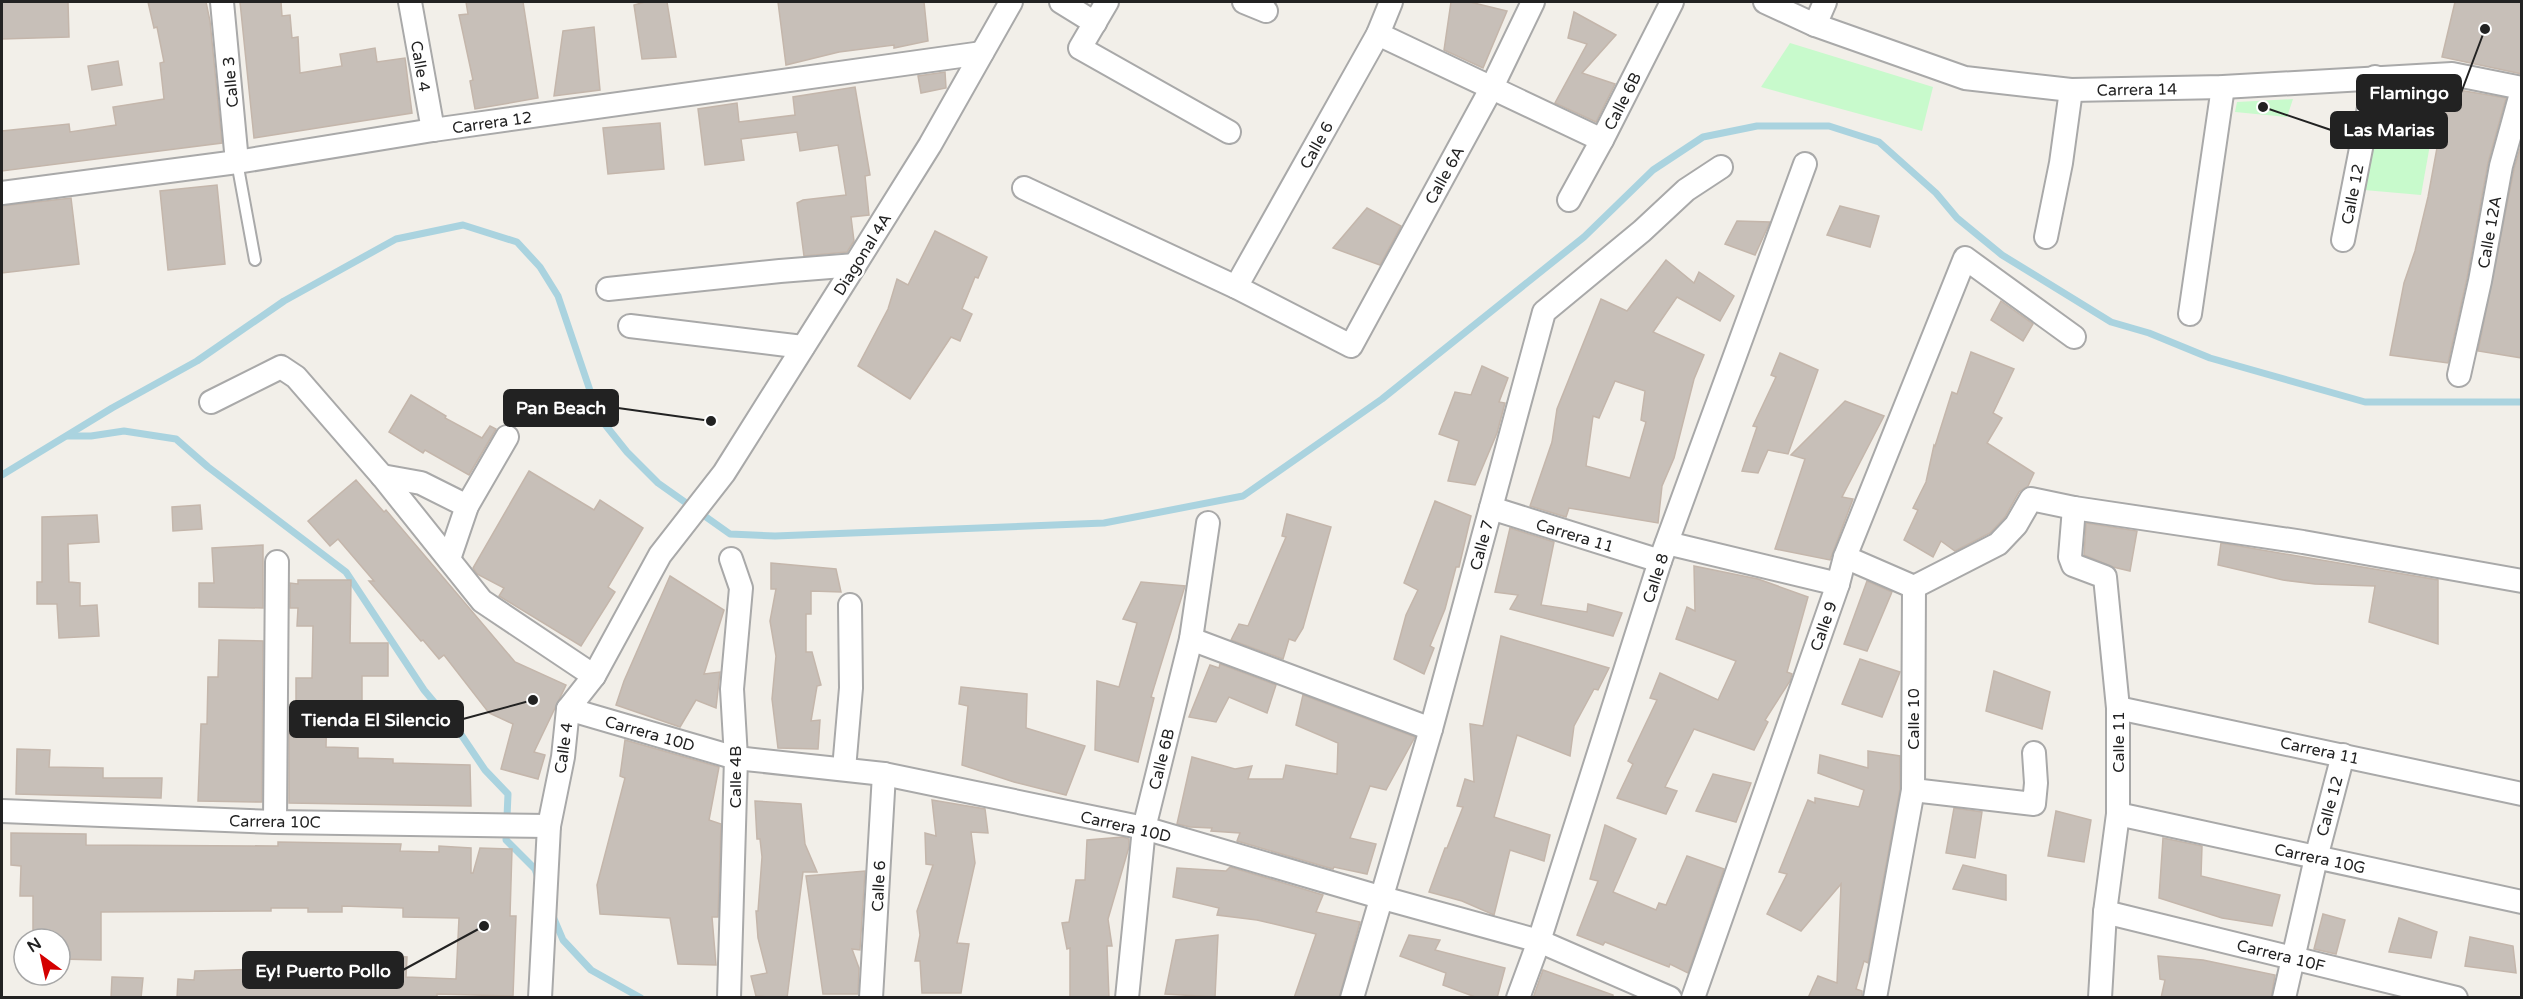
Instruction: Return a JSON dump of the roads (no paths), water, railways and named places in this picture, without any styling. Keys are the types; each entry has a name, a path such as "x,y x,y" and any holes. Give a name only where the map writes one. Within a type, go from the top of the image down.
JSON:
{"street":[{"name":"Calle 3","path":"222,2 237,162"},
{"name":"Calle 4","path":"410,2 433,130"},
{"name":"Diagonal 4A","path":"678,529 724,473 855,266 930,145 1011,2"},
{"path":"1060,2 1095,23"},
{"path":"1107,2 1080,48 1229,132"},
{"path":"1244,2 1266,11"},
{"name":"Calle 6","path":"1236,287 1378,34 1391,2"},
{"name":"Calle 6A","path":"1236,287 1351,346 1491,89 1533,2"},
{"name":"Calle 6B","path":"1569,200 1672,2"},
{"name":"Carrera 14","path":"1765,2 1815,25 1965,78 2072,90 2223,87 2452,74 2522,89"},
{"path":"1815,25 1825,2"},
{"path":"1378,34 1602,140"},
{"name":"Carrera 12","path":"2,193 237,162 433,130 982,52"},
{"name":"Calle 12","path":"2343,240 2375,77"},
{"path":"2190,314 2223,87"},
{"name":"Calle 12A","path":"2459,375 2480,281 2501,166 2522,89"},
{"path":"2046,237 2061,163 2072,90"},
{"name":"Calle 8","path":"1518,998 1539,941 1663,552 1805,164"},
{"name":"Calle 7","path":"1352,998 1431,729 1544,312 1642,231 1686,190 1721,167"},
{"path":"1024,188 1236,287"},
{"name":"Calle 9","path":"1692,998 1838,584 1845,557 1965,258 2074,338"},
{"path":"609,289 780,271 855,266"},
{"path":"630,326 803,347"},
{"path":"211,402 281,367 296,377 382,476 482,601 594,676"},
{"path":"449,559 467,506 507,437"},
{"path":"382,476 421,483 467,506"},
{"path":"1845,557 1914,587 1998,544 2016,525 2031,499 2074,508 2303,542 2522,581"},
{"name":"Carrera 11","path":"1491,508 1663,552 1838,584"},
{"name":"Calle 11","path":"2074,508 2070,557 2073,565 2105,577 2118,708 2118,814 2105,912 2100,998"},
{"name":"Calle 6B","path":"1127,998 1144,828 1191,639 1208,523"},
{"name":"Calle 4","path":"540,998 549,826 563,757 568,709 594,676 660,555 678,529"},
{"name":"Calle 4B","path":"729,998 736,758 732,689 741,588 731,559"},
{"path":"274,822 277,562"},
{"name":"Calle 10","path":"1875,998 1913,790 1914,587"},
{"path":"844,769 851,688 850,605"},
{"path":"1191,639 1431,729"},
{"name":"Carrera 11","path":"2118,708 2522,794"},
{"name":"Carrera 10D","path":"568,709 736,758 884,774 1144,828 1539,941 1671,998"},
{"path":"1913,790 2034,804 2036,783 2034,753"},
{"name":"Calle 12","path":"2284,998 2316,858 2343,755"},
{"name":"Calle 6","path":"872,998 884,774"},
{"name":"Carrera 10C","path":"2,811 274,822 549,826"},
{"name":"Carrera 10G","path":"2118,814 2522,902"},
{"name":"Carrera 10F","path":"2105,912 2456,998"}],"lane":[{"path":"237,162 255,260"}],"waterway":[{"path":"2,475 112,408 197,361 284,301 396,239 463,225 517,242 540,267 558,296 599,417 627,452 658,483 730,534 775,536 1104,523 1243,496 1382,399 1584,237 1653,170 1703,137 1757,126 1829,126 1879,142 1936,193 1957,218 2002,255 2111,322 2149,333 2210,358 2365,402 2522,402"},
{"path":"68,436 91,436 124,431 176,439 208,467 346,572 424,690 460,733 485,770 508,794 506,840 535,869 538,878"},
{"path":"552,914 563,940 591,970 641,998"}],"place":[{"name":"Flamingo","path":"2485,29"},
{"name":"Las Marias","path":"2263,107"},
{"name":"Pan Beach","path":"711,421"},
{"name":"Tienda El Silencio","path":"533,700"},
{"name":"Ey! Puerto Pollo","path":"484,926"}]}
